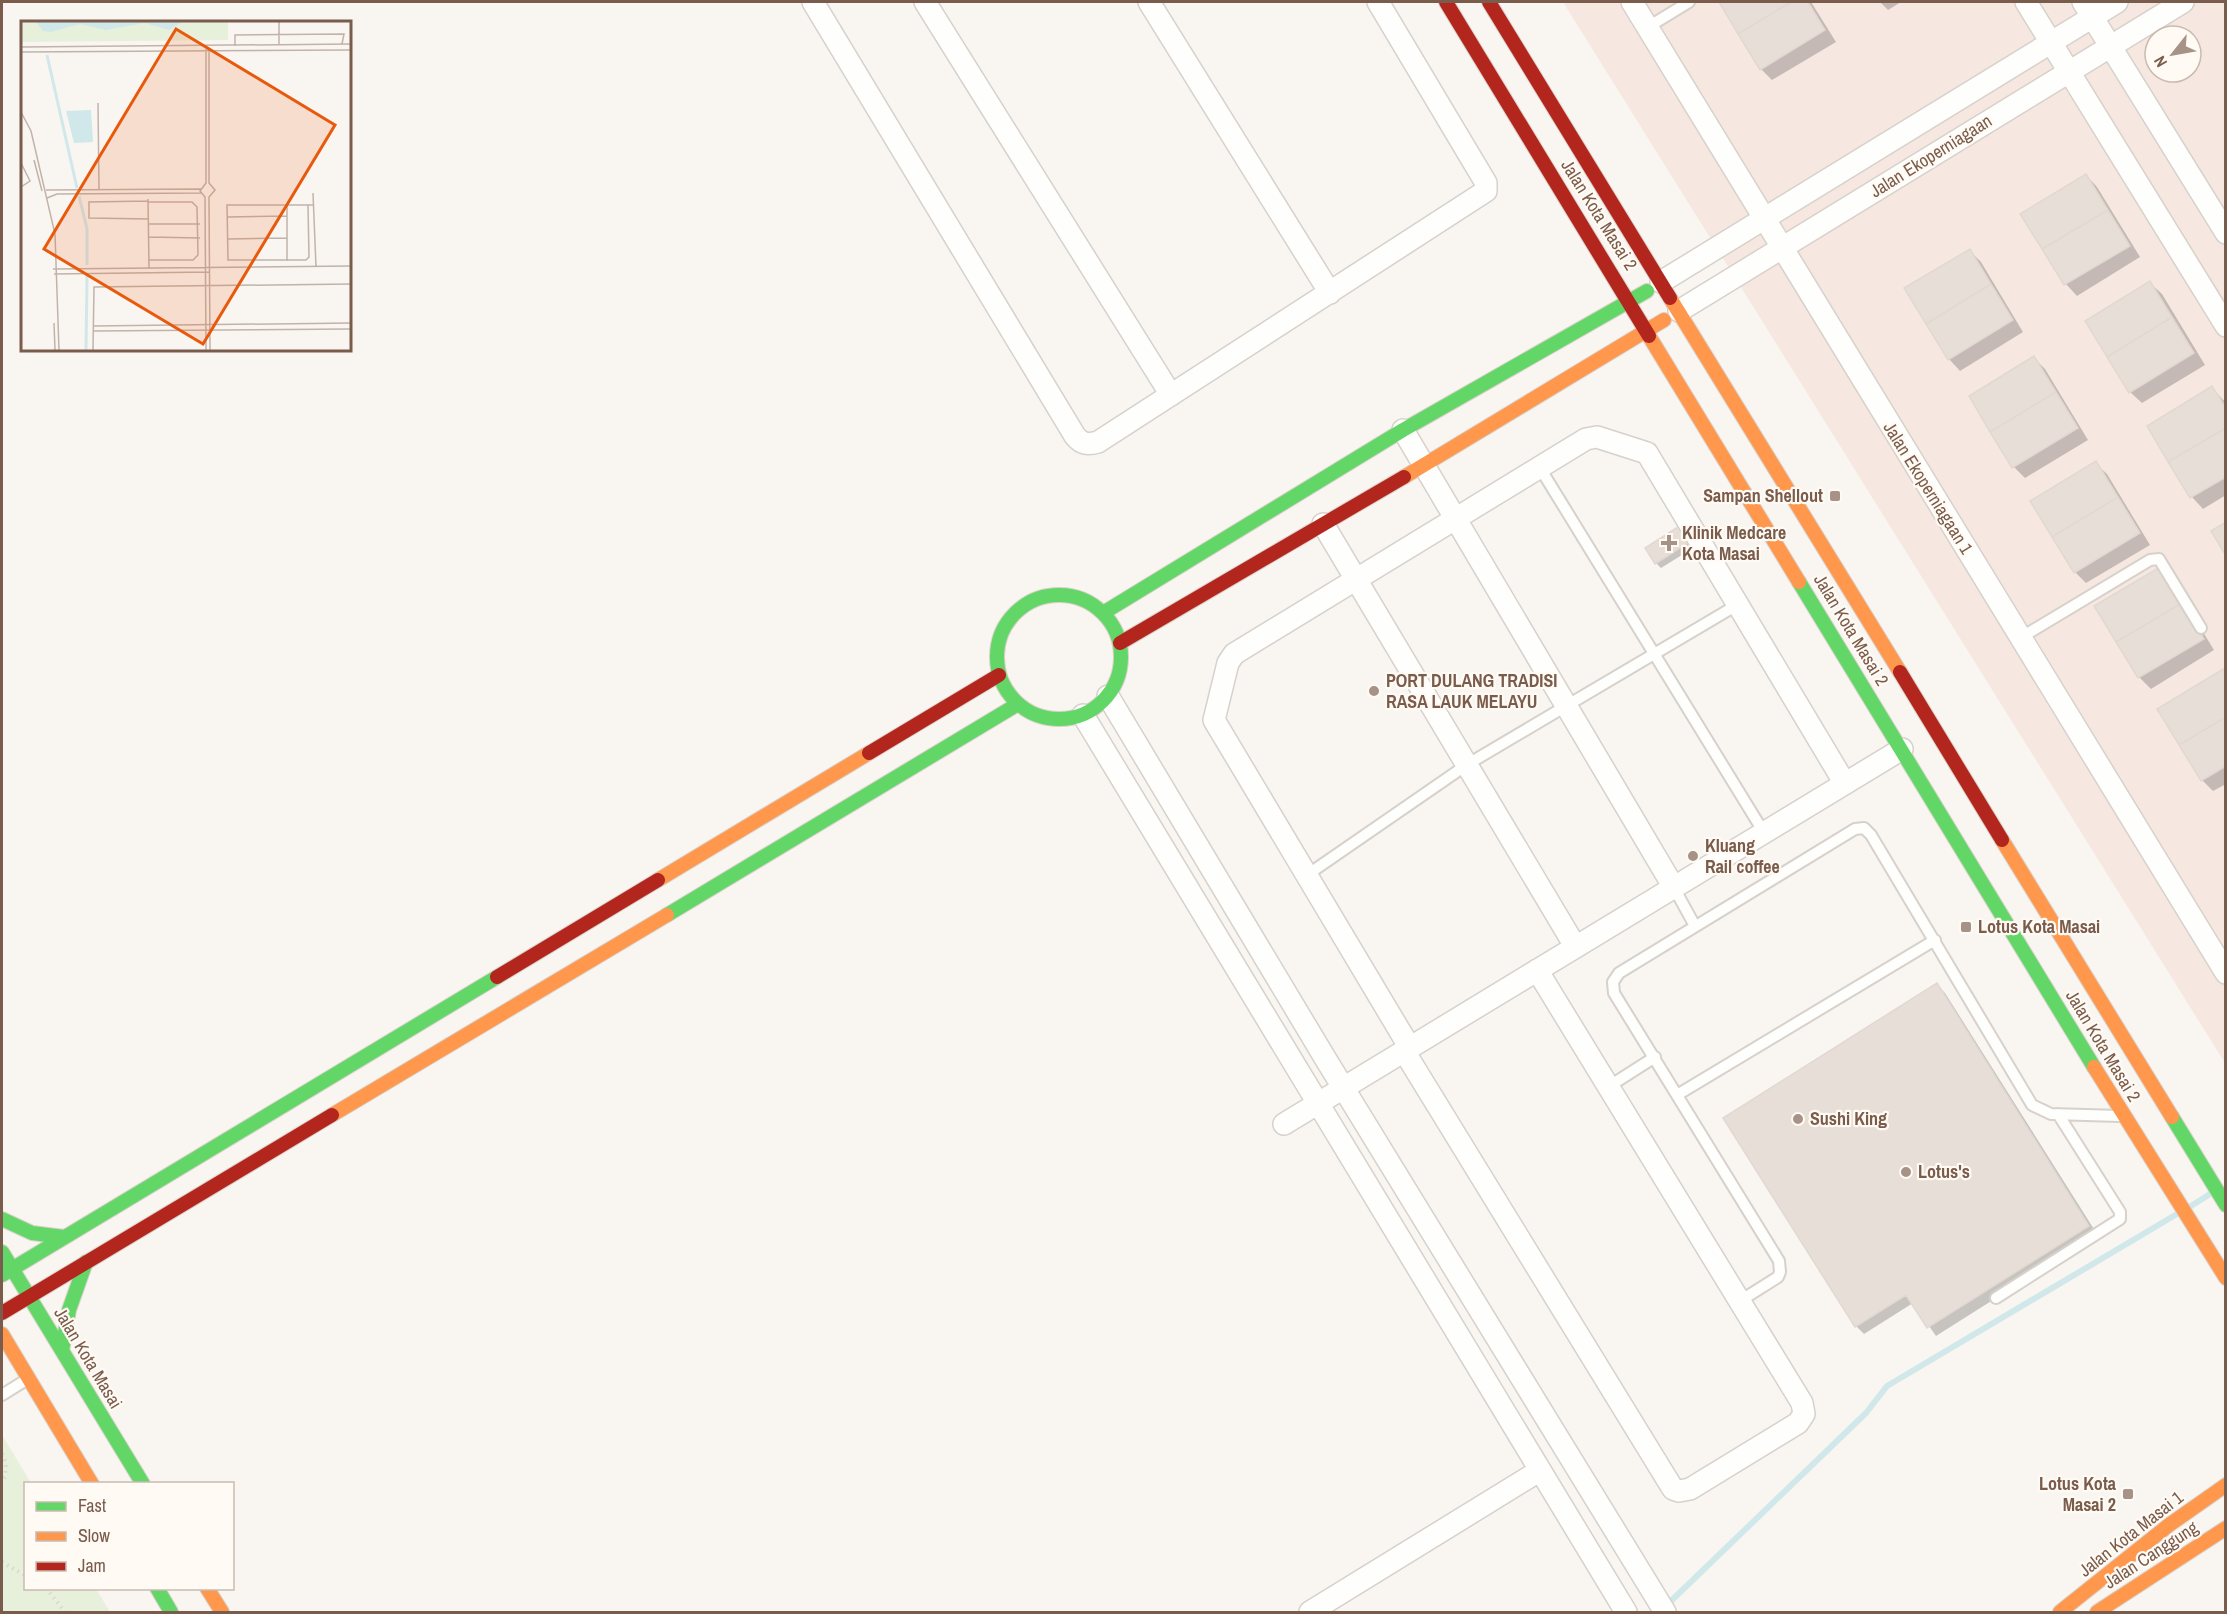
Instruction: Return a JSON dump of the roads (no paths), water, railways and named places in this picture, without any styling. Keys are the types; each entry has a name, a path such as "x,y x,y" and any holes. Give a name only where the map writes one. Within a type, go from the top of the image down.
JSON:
{"street":[{"path":"813,2 1075,436 1081,443 1089,445 1098,442 1486,191 1486,183 1378,2"},
{"path":"925,2 1171,395"},
{"path":"1149,2 1330,293"},
{"name":"Jalan Kota Masai 2","path":"1446,2 1648,330 2124,1116 2226,1278"},
{"name":"Jalan Kota Masai 2","path":"1489,2 2223,1202"},
{"name":"Jalan Ekoperniagaan 1","path":"1632,2 2226,973"},
{"path":"2026,2 2226,326"},
{"name":"Jalan Ekoperniagaan","path":"1661,282 2052,43 2088,9 2117,2"},
{"name":"Jalan Ekoperniagaan","path":"1679,311 2183,2"},
{"path":"2088,9 2226,233"},
{"path":"1103,613 1403,430 1661,282"},
{"path":"1120,643 1424,465 1679,311"},
{"path":"1403,430 1673,886"},
{"path":"1537,970 1802,1403 1804,1414 1798,1423 1689,1490 1679,1491 1670,1484 1407,1049 1214,716 1232,656 1589,437 1647,453 1844,782"},
{"path":"1323,524 1575,946"},
{"path":"1046,596 1066,596 1086,601 1103,613 1120,643 1121,661 1117,680 1108,696 1083,715 1060,720 1037,716 1018,704 1006,690 999,675 997,654 1001,634 1012,617 1027,604 1046,596"},
{"path":"7,1272 999,675"},
{"path":"1108,696 1665,1612"},
{"path":"2,1313 1018,704"},
{"path":"1083,715 1626,1612"},
{"path":"1284,1124 1763,831 1902,749"},
{"path":"2,1219 32,1233 64,1237"},
{"name":"Jalan Kota Masai","path":"2,1252 7,1272 29,1297 142,1482"},
{"path":"62,1351 69,1310 86,1262"},
{"path":"2,1334 92,1482"},
{"path":"1310,1612 1539,1471"},
{"name":"Jalan Kota Masai 1","path":"2060,1612 2169,1525 2226,1485"},
{"name":"Jalan Canggung","path":"2097,1612 2226,1528"},
{"path":"158,1590 171,1612"},
{"path":"208,1590 222,1612"}],"lane":[{"path":"1648,27 1689,2"},
{"path":"1540,468 1763,831"},
{"path":"2020,638 2150,560 2159,559 2201,628"},
{"path":"1307,875 1468,764 1737,606"},
{"path":"1740,1302 1774,1281 1780,1272 1780,1267 1614,993 1613,982 1619,973 1860,827 1871,835 2032,1105 2041,1111 2058,1114 2124,1116"},
{"path":"1673,886 1695,926"},
{"path":"1677,1095 1935,940"},
{"path":"1608,1087 1655,1058"},
{"path":"1996,1298 2120,1219 2120,1212 2058,1114"},
{"path":"2,1395 29,1378"}],"waterway":[{"path":"2191,1206 2210,1194"},
{"path":"1671,1601 1866,1413 1887,1386 2177,1214"}],"place":[{"name":"Sampan Shellout","path":"1835,496"},
{"name":"Klinik Medcare Kota Masai","path":"1669,543"},
{"name":"PORT DULANG TRADISI RASA LAUK MELAYU","path":"1374,691"},
{"name":"Kluang Rail coffee","path":"1693,856"},
{"name":"Lotus Kota Masai","path":"1966,927"},
{"name":"Sushi King","path":"1798,1119"},
{"name":"Lotus's","path":"1906,1172"},
{"name":"Lotus Kota Masai 2","path":"2128,1494"}]}
